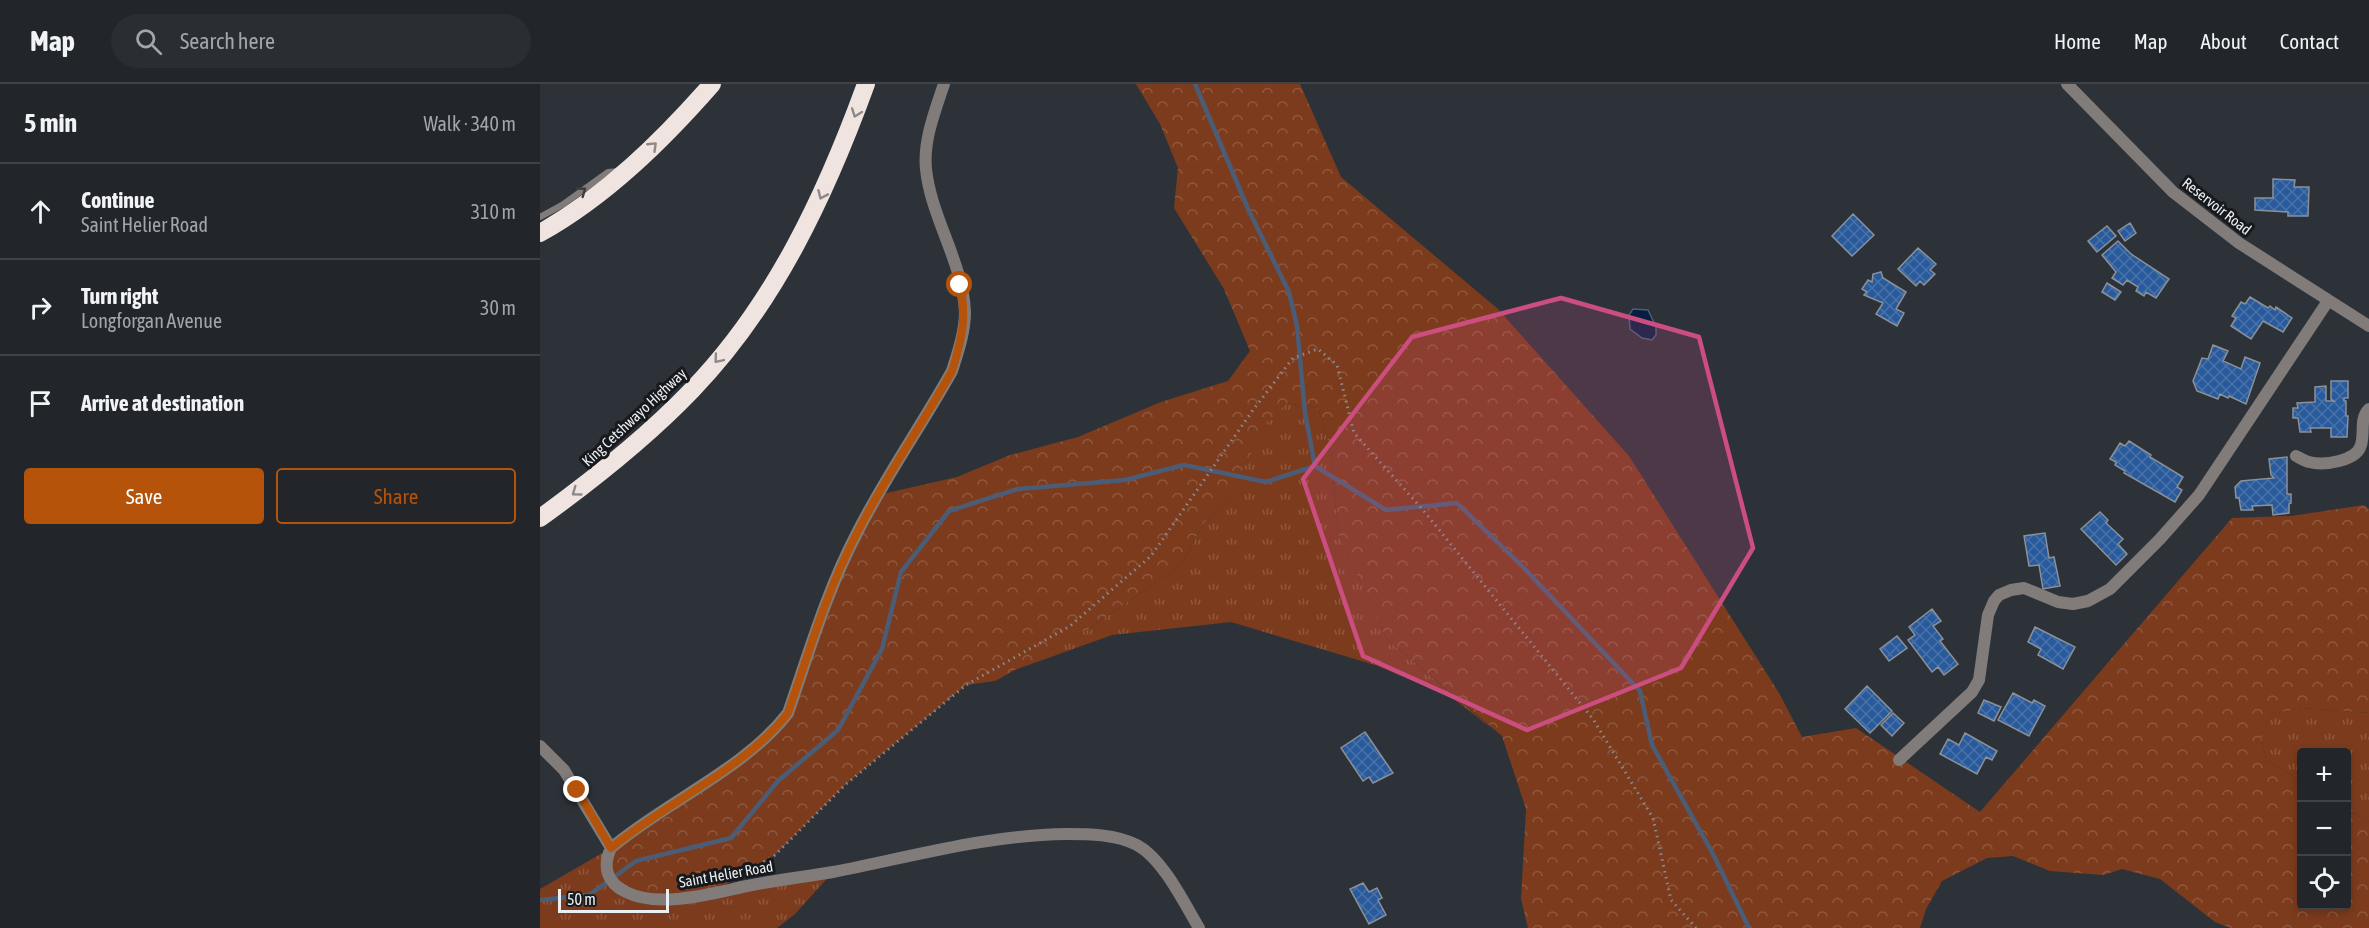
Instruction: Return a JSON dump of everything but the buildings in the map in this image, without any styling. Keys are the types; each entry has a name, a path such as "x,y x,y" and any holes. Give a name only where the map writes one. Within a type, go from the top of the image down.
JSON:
{"highway":[{"path":"540,233 559,222 626,172 674,126 712,84"},
{"name":"King Cetshwayo Highway","path":"540,518 634,445 693,389 744,328 798,241 816,207 867,84"}],"street":[{"path":"540,746 564,770 611,848 738,759 777,727 788,713 826,598 848,552 952,371 961,345 964,302 949,247 928,185 925,167 930,130 944,84"},
{"name":"Reservoir Road","path":"2067,84 2173,192 2239,243 2369,326"},
{"path":"1899,760 1972,692 1978,680 1988,615 1994,601 2000,595 2024,588 2058,602 2073,604 2088,601 2110,589 2167,532 2199,495 2328,301"},
{"path":"2296,456 2310,463 2320,463 2353,456 2360,450 2363,415 2369,409"},
{"name":"Saint Helier Road","path":"611,848 605,867 607,876 623,891 634,896 678,898 832,872 902,856 1010,836 1112,837 1128,841 1148,852 1174,886 1199,928"}],"lane":[{"path":"540,217 562,205 608,172 626,172"}],"path":[{"path":"747,872 775,855 845,785 966,686 1070,627 1151,556 1293,358 1317,349 1337,365 1354,433 1423,510 1593,719 1653,818 1671,900 1696,928"}],"highlighted area":[{"path":"1561,298 1699,337 1753,548 1681,668 1527,730 1363,656 1303,479 1412,337"}],"green space":[{"path":"1136,84 1300,84 1341,177 1498,309 1629,456 1779,693 1802,737 1856,728 1980,812 2232,518 2291,516 2364,505 2369,509 2369,713 2303,708 2272,714 2261,736 2266,760 2297,779 2297,910 2351,910 2351,811 2369,822 2369,928 2231,928 2215,922 2160,879 2122,869 2103,875 2050,871 2013,856 1987,858 1942,881 1926,909 1920,928 1528,928 1521,899 1526,809 1502,736 1386,638 1338,533 1331,451 1318,408 1287,403 1267,422 1229,497 1204,523 1181,565 1090,628 995,681 966,685 845,785 775,855 710,894 652,899 614,884 607,857 777,727 815,633 878,495 957,477 1010,455 1078,437 1161,402 1228,381 1250,351 1224,289 1174,208 1178,168 1160,124"},
{"path":"1287,403 1318,408 1331,451 1338,533 1386,638 1495,731 1450,696 1375,665 1231,622 1112,635 1012,671 1090,628 1181,565 1204,523 1229,497 1267,421"},
{"path":"2303,708 2369,713 2369,822 2351,811 2351,748 2297,748 2297,779 2266,760 2261,736 2272,714"},
{"path":"611,848 634,896 833,872 795,914 777,928 540,928 540,889"}],"water":[{"path":"1633,309 1648,310 1656,327 1656,335 1652,340 1642,338 1630,329 1629,315"}],"waterway":[{"path":"1195,84 1249,211 1289,292 1297,326 1305,413 1315,466 1386,510 1457,503 1522,566 1640,691 1652,745 1713,854 1749,928"},
{"path":"540,900 589,895 636,861 731,838 778,781 838,730 882,649 901,572 949,511 1018,489 1125,480 1184,465 1266,482 1315,466"}],"route":[{"path":"577,790 611,848 738,759 777,727 788,713 826,598 843,562 858,531 952,371 961,345 965,313 960,285"}]}
